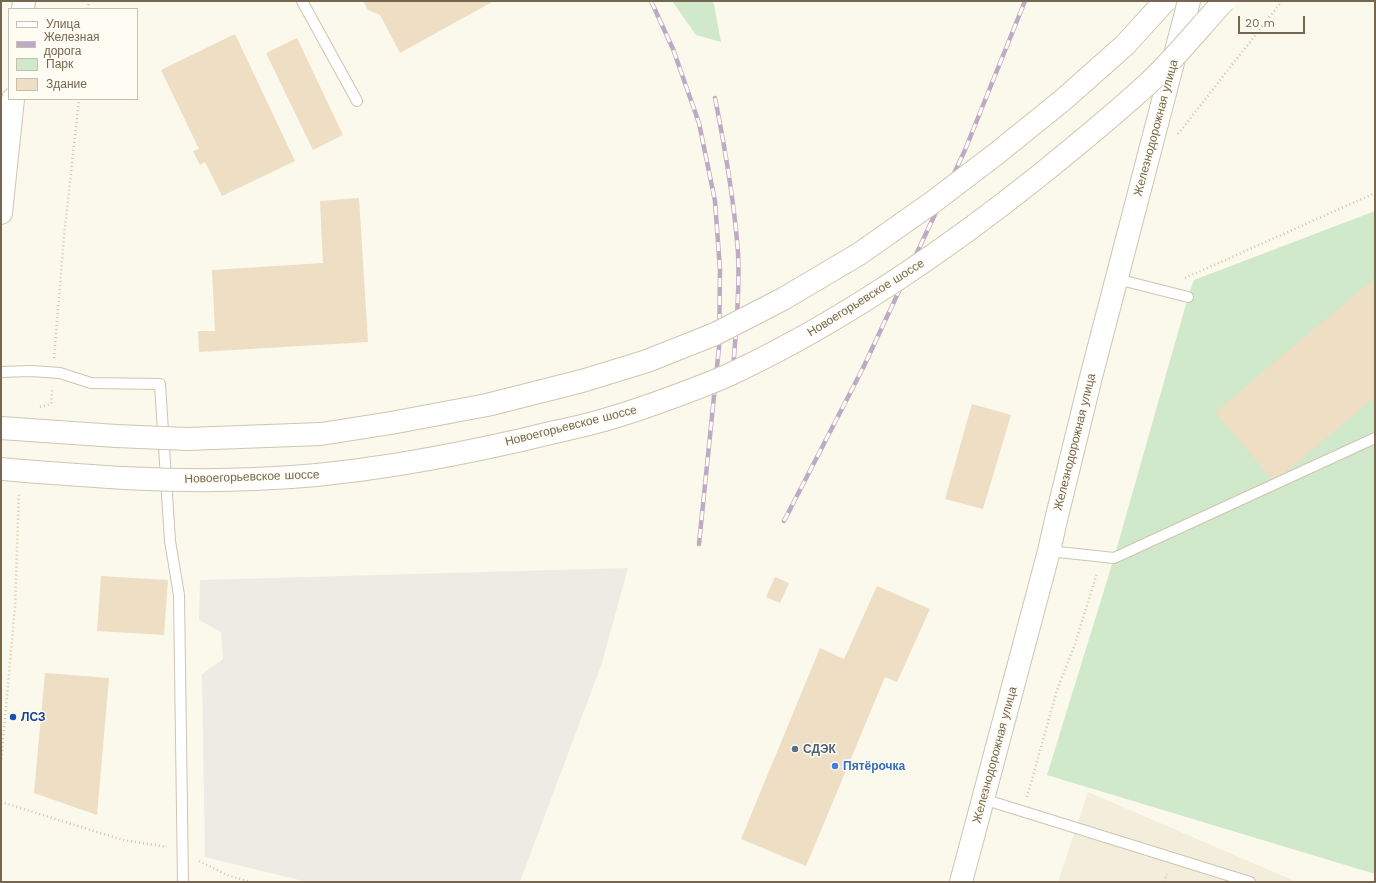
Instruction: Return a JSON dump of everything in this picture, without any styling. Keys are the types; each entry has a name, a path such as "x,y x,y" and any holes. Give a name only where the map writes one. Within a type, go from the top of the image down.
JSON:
{"main road":[{"path":"1,428 187,439 321,434 391,423 487,405 582,381 647,361 722,330 783,299 859,254 933,202 1063,100 1125,45 1165,1"},
{"name":"Железнодорожная улица","path":"961,882 1050,551 1056,520 1189,1"},
{"name":"Новоегорьевское шоссе","path":"1,469 115,478 186,480 255,479 326,474 397,464 495,446 595,423 661,402 733,373 804,337 882,290 959,238 1109,118 1155,76 1224,1"},
{"path":"1,213 13,100"}],"lane":[{"path":"302,1 357,101"},
{"path":"1117,279 1188,297"},
{"path":"1,372 53,372 91,383 160,384 170,541 180,595 182,882"},
{"path":"1050,551 1114,558 1375,438"},
{"path":"983,799 1250,882"}],"path":[{"path":"1175,138 1282,1"},
{"path":"38,408 51,404 65,229 79,100"},
{"path":"1159,290 1375,193"},
{"path":"1,763 15,606 19,484"},
{"path":"1023,811 1057,690 1075,644 1102,557"},
{"path":"1,802 123,840 165,846 227,875 250,882"},
{"path":"1164,882 1168,873"}],"shaded area":[{"path":"628,568 601,666 520,882 307,882 205,857 202,674 223,659 221,632 199,620 200,580"},
{"path":"1088,792 1297,882 1058,882"}],"green space":[{"path":"672,1 712,1 721,42 696,35"},
{"path":"1375,211 1375,874 1047,775 1114,558 1194,280"}],"building":[{"path":"363,1 494,1 400,53 380,15 368,10"},
{"path":"235,34 295,161 222,196 205,162 200,165 193,151 199,149 161,70"},
{"path":"297,38 343,135 313,150 266,53"},
{"path":"359,198 368,342 199,352 198,331 215,331 212,270 323,263 320,201"},
{"path":"1375,278 1375,397 1274,482 1215,412"},
{"path":"972,404 1011,415 983,509 945,499"},
{"path":"101,576 168,580 164,635 97,631"},
{"path":"775,577 789,583 780,603 766,597"},
{"path":"877,586 930,609 897,682 885,677 806,866 741,839 820,648 844,659"},
{"path":"45,673 109,678 97,815 34,793"}],"railway":[{"path":"651,1 673,49 699,123 715,201 720,270 719,347 699,544"},
{"path":"784,521 863,368 965,150 1025,1"},
{"path":"715,98 729,174 738,252 738,301 732,383"}],"place":[{"name":"ЛСЗ","path":"13,717"},
{"name":"СДЭК","path":"795,749"},
{"name":"Пятёрочка","path":"835,766"}]}
